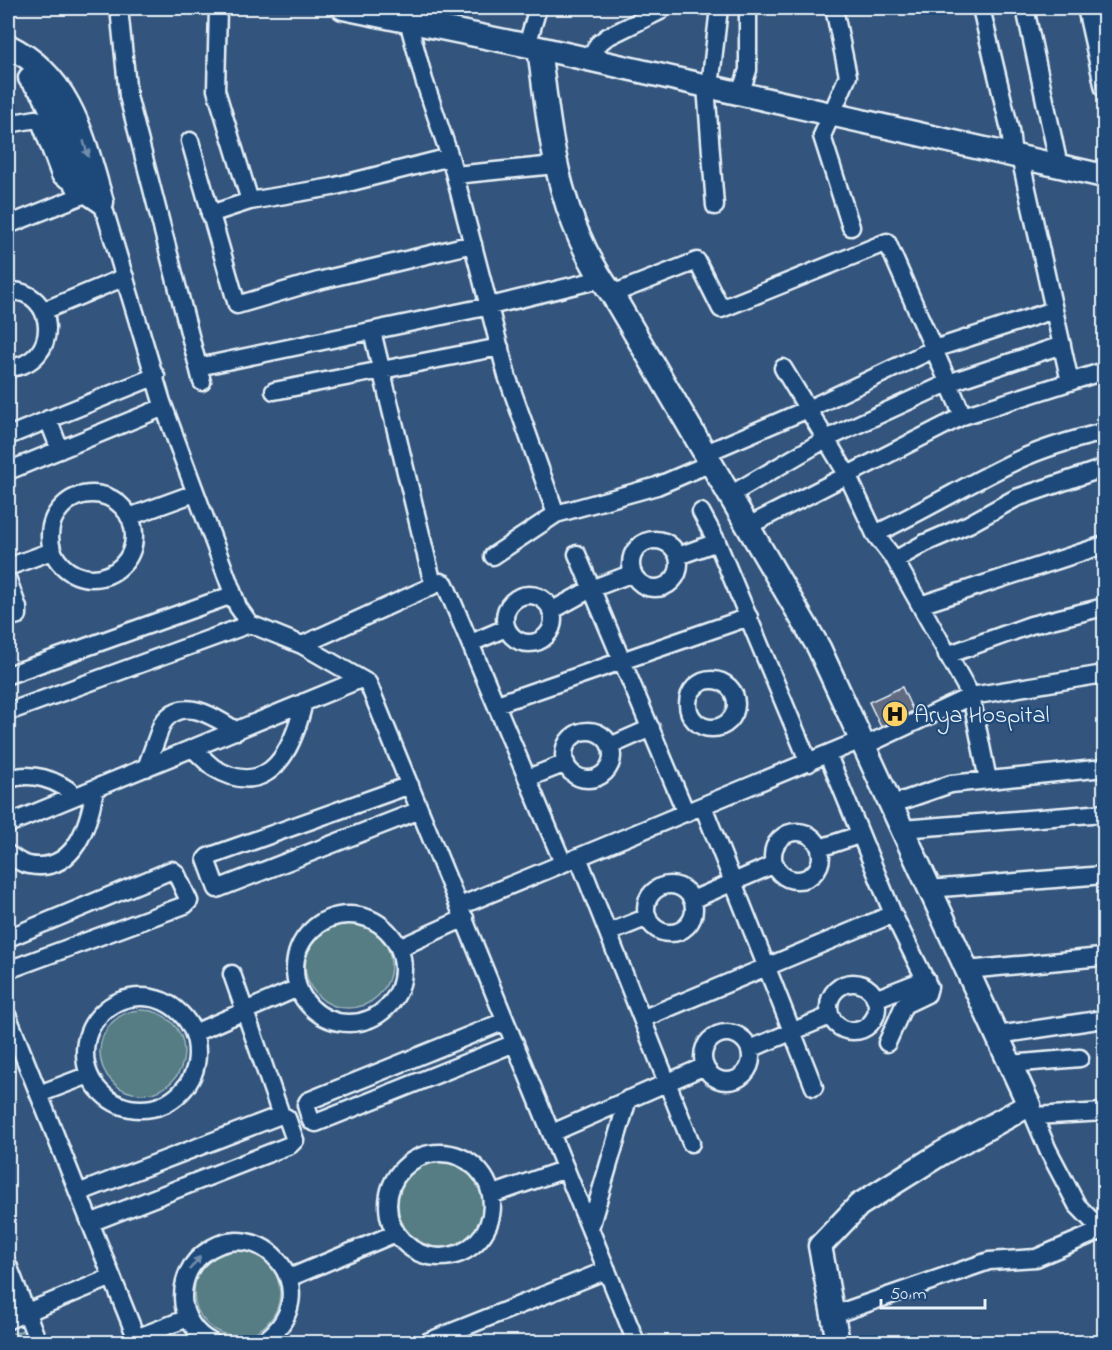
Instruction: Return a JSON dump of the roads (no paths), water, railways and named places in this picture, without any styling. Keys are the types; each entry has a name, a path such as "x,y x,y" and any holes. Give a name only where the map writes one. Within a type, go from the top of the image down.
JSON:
{"street":[{"path":"119,8 128,96 200,375 372,331 490,306 607,287 697,261 721,309 887,242 963,416"},
{"path":"218,8 216,90 250,201"},
{"path":"538,8 533,46 555,165 573,227 819,648 998,1035 1048,1150 1077,1206 1103,1232 1036,1258 989,1261 832,1315"},
{"path":"715,206 708,86 719,8"},
{"path":"740,93 748,69 748,8"},
{"path":"834,8 848,76 822,136 851,227"},
{"path":"981,8 1070,382"},
{"path":"1025,8 1059,166"},
{"path":"1086,8 1104,89"},
{"path":"357,9 533,46 1104,176"},
{"path":"590,59 598,44 607,37 660,11"},
{"path":"408,21 424,80 450,156 500,347 525,430 556,514"},
{"path":"8,46 23,53 45,72 66,98 80,131 89,193"},
{"path":"8,60 23,71 43,92 125,277 164,407 232,595 250,624 302,645 368,683 636,1342"},
{"path":"8,124 36,119 40,121 60,175 89,193"},
{"path":"190,141 237,305 318,281 473,244"},
{"path":"210,214 250,201 332,187 450,156"},
{"path":"455,175 555,165"},
{"path":"8,225 89,193"},
{"path":"43,311 125,277"},
{"path":"8,291 25,294 35,301 43,311 47,322 47,334 38,355 28,363 8,368"},
{"path":"493,556 556,514 657,486 709,458 934,349 1054,310"},
{"path":"372,331 430,576"},
{"path":"730,495 826,439 948,383 1062,345"},
{"path":"274,391 500,347"},
{"path":"783,368 847,474 875,534 895,560 970,696 988,780"},
{"path":"747,526 963,416 1104,371"},
{"path":"8,436 156,376"},
{"path":"8,471 164,407"},
{"path":"48,419 60,450"},
{"path":"875,534 1018,460 1056,444 1104,432"},
{"path":"895,560 1016,498 1104,468"},
{"path":"129,517 195,492"},
{"path":"95,494 109,498 121,506 134,530 129,556 120,567 96,578 82,577 70,572 59,563 52,551 49,537 51,523 68,501 81,495 95,494"},
{"path":"701,512 717,542 809,763"},
{"path":"651,541 667,543 678,555 678,570 675,577 664,586 656,588 642,584 633,573 631,564 637,549 651,541"},
{"path":"678,555 717,542"},
{"path":"920,605 1104,545"},
{"path":"8,567 52,551"},
{"path":"577,554 686,813"},
{"path":"551,611 591,589 633,573"},
{"path":"8,580 18,608 18,615 8,618"},
{"path":"302,645 441,582 448,589 528,778 608,933 691,1143"},
{"path":"8,675 232,595"},
{"path":"533,596 547,604 551,611 552,626 549,632 537,642 523,642 510,634 507,628 506,611 517,599 533,596"},
{"path":"947,655 1031,625 1104,607"},
{"path":"497,704 749,617"},
{"path":"8,712 250,624"},
{"path":"471,643 507,628"},
{"path":"399,948 462,912 571,860 862,743 970,696 1104,674"},
{"path":"8,824 361,680"},
{"path":"193,749 214,768 237,778 250,779 264,775 276,767 287,751 304,702"},
{"path":"146,768 162,724 166,718 178,710 186,708 199,711 237,730"},
{"path":"610,746 651,728"},
{"path":"584,731 600,734 610,746 611,761 608,768 596,777 582,778 575,775 566,763 565,747 576,734 584,731"},
{"path":"828,755 893,914 929,987 927,994 904,1005 887,1043"},
{"path":"528,778 566,763"},
{"path":"890,805 951,784 1104,768"},
{"path":"8,780 22,775 40,778 63,786 76,796"},
{"path":"410,785 208,857 206,859 217,889 420,810"},
{"path":"8,854 26,865 46,865 64,859 82,836 89,821 95,789"},
{"path":"703,806 790,1032 814,1087"},
{"path":"902,829 1104,813"},
{"path":"804,833 816,841 820,848 820,864 810,877 794,880 779,872 775,864 773,857 777,843 789,834 804,833"},
{"path":"820,848 859,835"},
{"path":"692,900 775,864"},
{"path":"8,938 172,870 176,873 189,901 185,905 8,970"},
{"path":"929,889 1104,875"},
{"path":"674,885 688,893 692,900 694,908 690,922 678,931 664,932 651,924 647,901 658,888 674,885"},
{"path":"642,1019 893,914"},
{"path":"356,915 374,921 389,932 399,948 404,974 401,987 395,999 386,1009 369,1019 350,1024 324,1018 308,1005 298,988 294,970 297,951 306,935 320,922 338,916 356,915"},
{"path":"608,933 648,917"},
{"path":"967,970 1101,957"},
{"path":"90,1223 290,1145 295,1140 287,1118 281,1115 232,974"},
{"path":"875,999 926,979"},
{"path":"848,984 864,987 875,999 876,1014 873,1021 861,1030 854,1031 839,1027 830,1016 830,999 834,992 848,984"},
{"path":"194,1034 298,988"},
{"path":"150,997 164,1001 177,1009 187,1020 194,1034 198,1050 196,1068 189,1083 177,1096 162,1105 145,1109 128,1107 112,1101 99,1090 89,1075 85,1060 85,1046 89,1031 102,1013 120,1000 150,997"},
{"path":"750,1049 830,1016"},
{"path":"998,1035 1104,1019"},
{"path":"505,1021 308,1101 306,1105 311,1121 316,1123 515,1043"},
{"path":"8,1022 137,1340 188,1318"},
{"path":"723,1034 739,1036 750,1049 750,1064 747,1071 736,1080 728,1081 714,1077 705,1066 703,1058 709,1042 723,1034"},
{"path":"1010,1064 1080,1058"},
{"path":"552,1133 705,1066"},
{"path":"39,1094 89,1075"},
{"path":"590,1228 628,1099"},
{"path":"837,1342 820,1246 859,1204 942,1153 1031,1111 1104,1112"},
{"path":"78,1193 281,1115"},
{"path":"427,1154 455,1155 468,1161 479,1170 487,1182 492,1208 489,1221 484,1233 476,1242 459,1253 440,1257 427,1255 410,1246 396,1233 390,1220 389,1192 399,1173 414,1159 427,1154"},
{"path":"491,1195 566,1169"},
{"path":"289,1278 396,1233"},
{"path":"212,1342 195,1330 188,1318 183,1302 183,1286 197,1258 210,1248 225,1242 233,1242 256,1245 270,1252 281,1264 289,1278 291,1293 287,1315 275,1334 263,1342"},
{"path":"8,1265 38,1342"},
{"path":"427,1342 607,1270"},
{"path":"8,1320 112,1277"}],"place":[{"name":"Arya Hospital","path":"895,714"}]}
